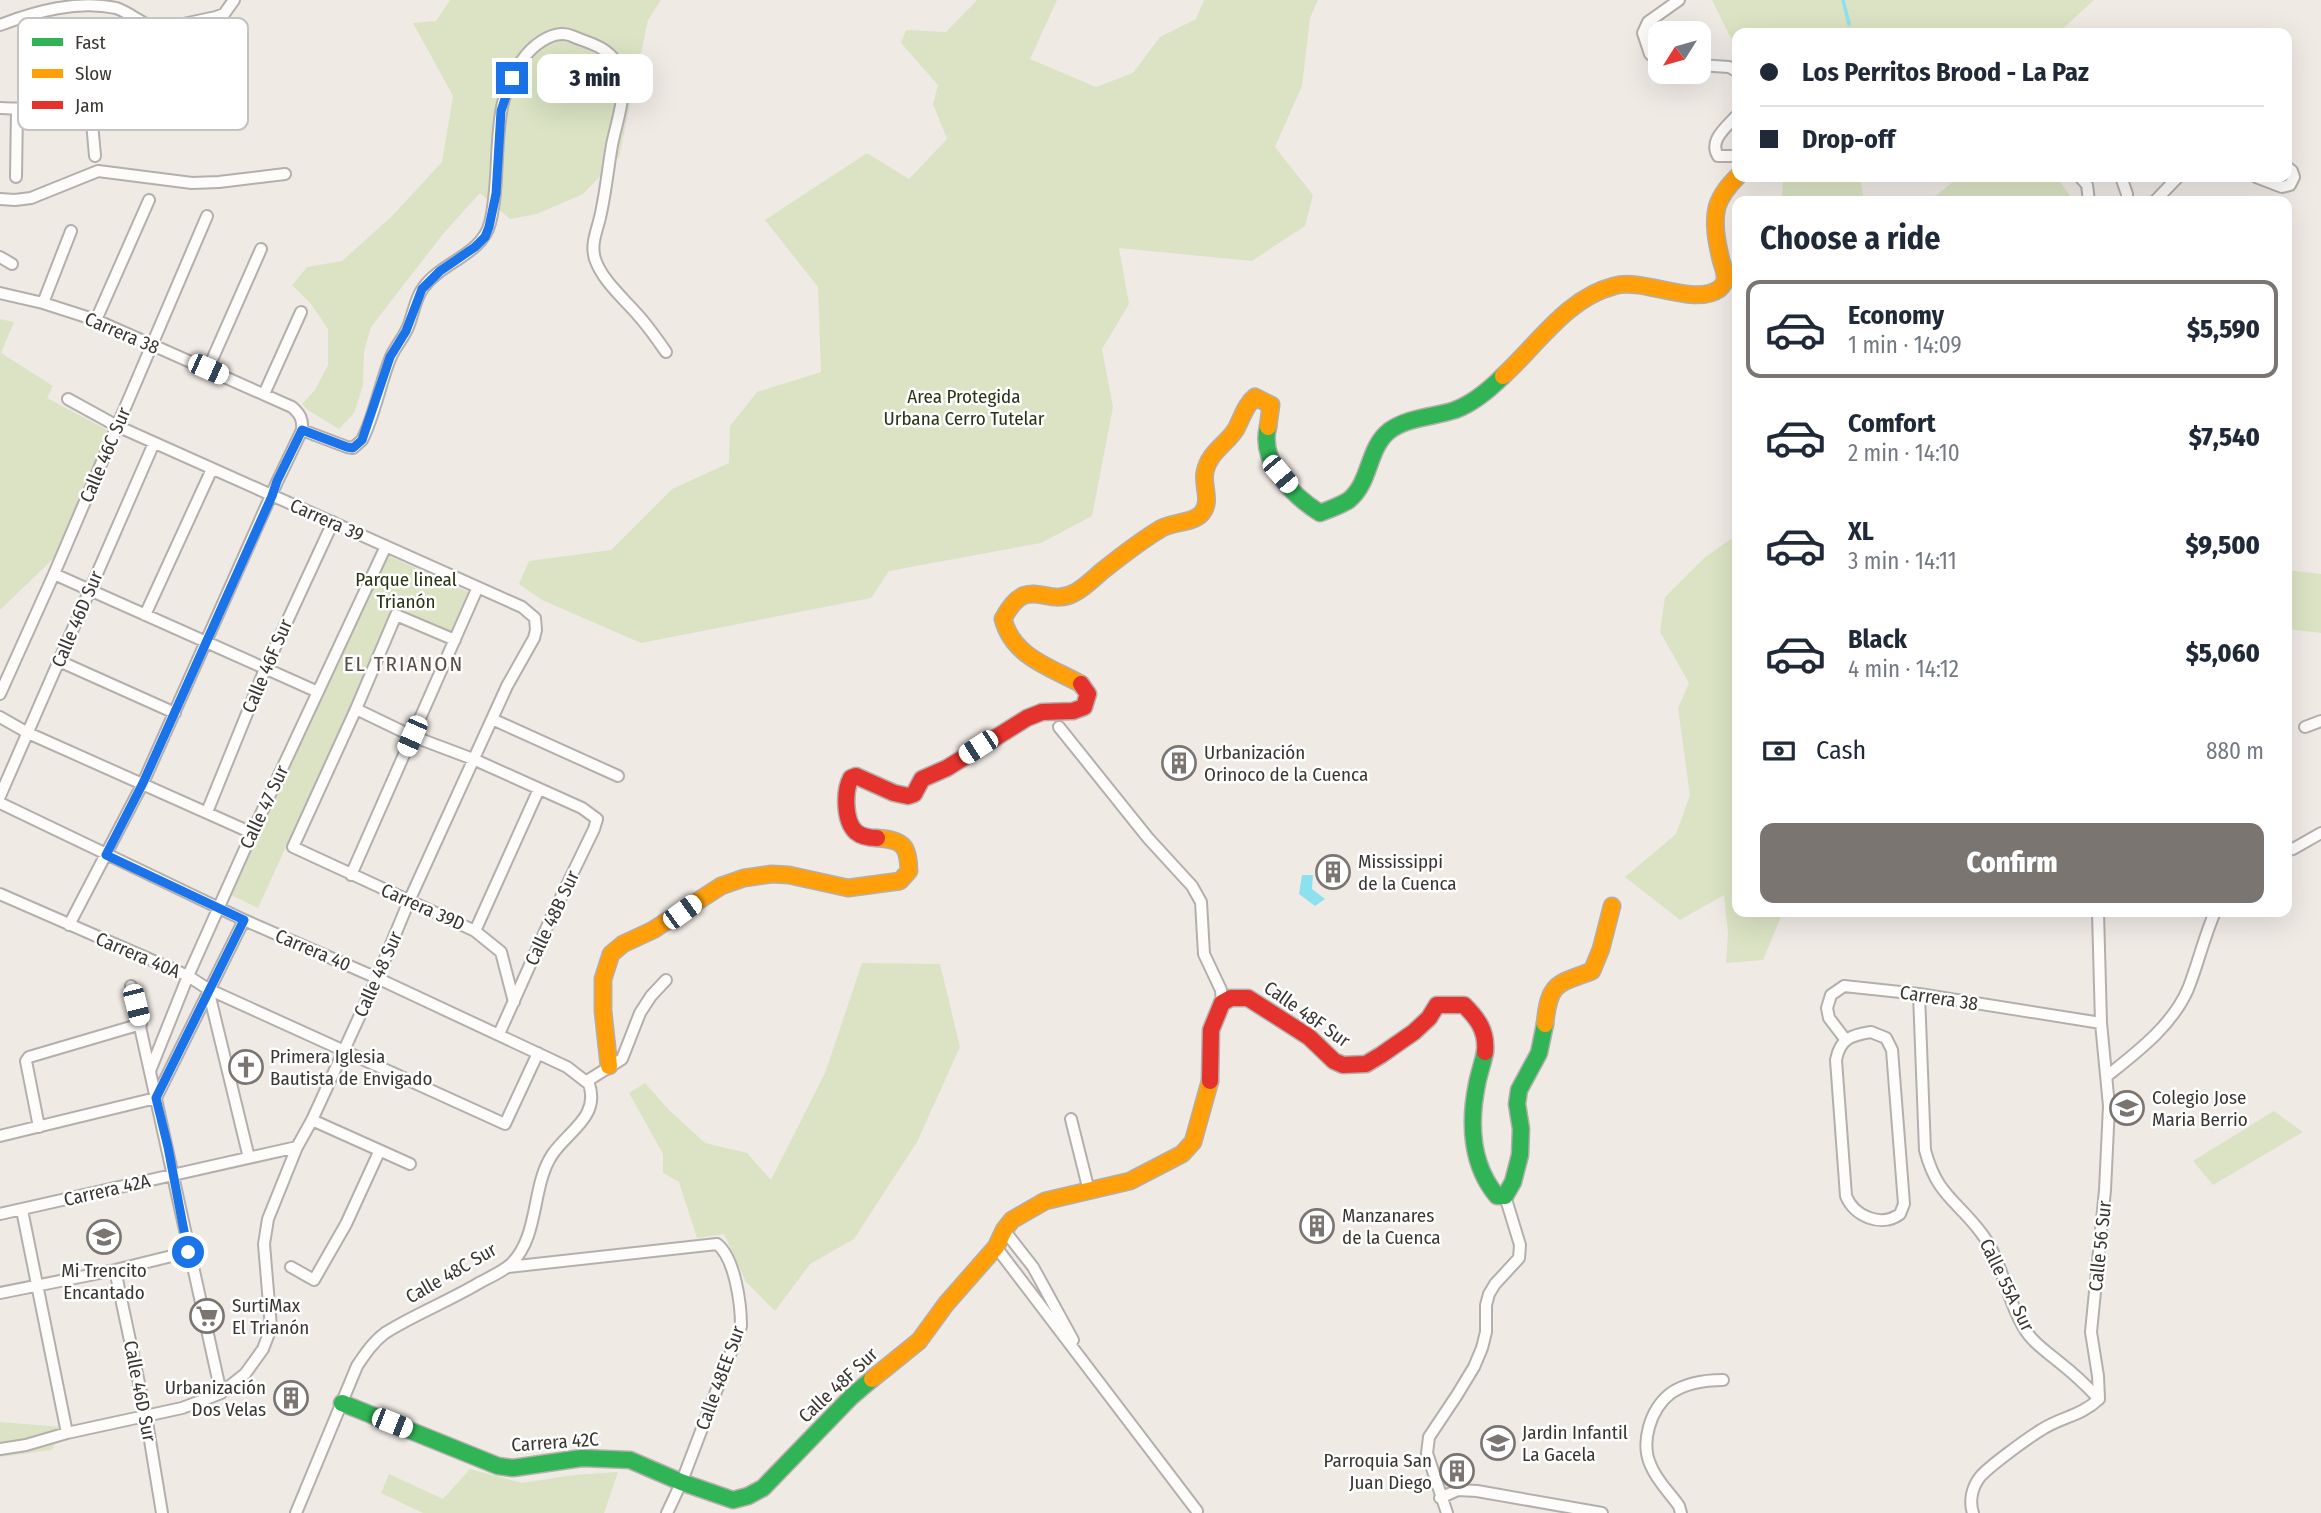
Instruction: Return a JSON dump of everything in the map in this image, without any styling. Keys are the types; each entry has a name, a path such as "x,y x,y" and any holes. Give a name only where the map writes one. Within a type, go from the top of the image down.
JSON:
{"street":[{"path":"211,18 224,14 234,0"},
{"path":"1649,21 1679,0"},
{"path":"22,18 57,7 86,3 118,9 134,18"},
{"path":"0,25 18,19"},
{"path":"1648,22 1643,33 1648,48"},
{"path":"69,925 143,783 302,430 330,442 347,447 356,446 365,435 390,357 406,331 422,289 440,271 485,237 496,194 501,111 506,91 518,66 528,53 554,34 563,32 607,51 623,78 609,174 593,241 595,259 603,273 666,352"},
{"path":"1712,66 1732,69"},
{"path":"0,108 17,109 16,177"},
{"path":"1732,121 1714,142 1718,156 1732,156"},
{"path":"93,130 95,156"},
{"path":"0,198 31,198 98,171 192,183 285,174"},
{"path":"609,1066 603,1011 603,979 608,961 617,948 653,930 720,886 744,877 789,875 848,888 900,881 909,871 910,858 904,847 891,839 862,835 854,831 849,822 848,782 851,778 856,776 865,779 896,795 912,795 917,792 922,779 1034,715 1056,710 1072,712 1084,707 1088,694 1084,686 1021,651 1010,641 1003,619 1008,607 1012,602 1029,594 1056,597 1074,594 1139,542 1168,525 1195,518 1202,513 1207,500 1204,474 1210,457 1235,430 1250,401 1255,397 1271,405 1272,412 1265,436 1266,452 1280,474 1306,505 1320,513 1338,509 1355,494 1366,478 1382,438 1408,421 1466,405 1478,397 1527,354 1564,315 1591,295 1619,284 1642,284 1706,295 1716,291 1723,284 1725,276 1715,224 1716,207 1732,181"},
{"path":"2160,196 2173,182"},
{"path":"2270,182 2283,187 2292,182"},
{"path":"96,320 149,200"},
{"name":"Calle 46C Sur","path":"0,694 207,216"},
{"path":"43,303 71,231"},
{"path":"208,369 261,249"},
{"path":"0,257 12,264"},
{"name":"Carrera 38","path":"0,293 96,320 264,394 296,411 301,416 302,430"},
{"path":"264,394 301,312"},
{"name":"Carrera 39","path":"68,399 117,426 528,611 535,618 536,630"},
{"name":"Calle 46D Sur","path":"0,796 154,443"},
{"path":"145,615 212,469"},
{"name":"Calle 46F Sur","path":"207,812 265,669 333,522"},
{"name":"Calle 47 Sur","path":"150,1071 188,976 252,833 386,546"},
{"path":"54,574 318,692"},
{"path":"351,874 477,589"},
{"path":"455,640 396,615 356,709 412,736 473,759 539,789 475,931"},
{"name":"Calle 48 Sur","path":"0,1449 182,1408 221,1393 245,1374 263,1349 271,1328 264,1244 268,1219 297,1147 313,1120 473,759 536,630"},
{"path":"59,661 175,713"},
{"name":"Carrera 39D","path":"356,709 293,846 475,931 501,952 509,976 513,1002"},
{"path":"0,717 28,733 252,833"},
{"path":"492,719 618,776"},
{"path":"2305,727 2321,722"},
{"path":"1059,727 1148,838 1192,886 1201,902 1204,954 1221,990 1222,1003"},
{"name":"Calle 48B Sur","path":"499,1034 597,819 582,808 539,789"},
{"name":"Carrera 40","path":"0,803 244,920 567,1066 587,1081"},
{"path":"2292,849 2321,833"},
{"path":"0,907 4,896"},
{"name":"Carrera 40A","path":"4,896 188,976 208,989 505,1124 538,1053"},
{"path":"1447,1513 1427,1453 1429,1437 1463,1386 1482,1348 1489,1294 1519,1258 1520,1245 1505,1196 1511,1189 1520,1151 1518,1095 1522,1082 1541,1050 1544,1022 1551,997 1558,985 1571,977 1592,971 1601,950 1612,906"},
{"name":"Calle 56 Sur","path":"2098,917 2101,1023 2109,1106 2105,1190 2091,1332 2099,1399"},
{"path":"2107,1076 2138,1051 2168,1021 2187,991 2213,917"},
{"path":"156,1098 244,920"},
{"path":"587,1081 622,1059 640,1013 651,996 667,980"},
{"path":"131,986 221,1393"},
{"name":"Carrera 38","path":"1845,1039 1827,1013 1827,1003 1834,992 1844,986 1919,994 2101,1023"},
{"path":"208,989 249,1158"},
{"name":"Calle 55A Sur","path":"1919,994 1925,1150 1930,1171 1941,1190 1983,1234 1997,1260 2025,1331 2099,1399"},
{"name":"Calle 48F Sur","path":"733,1500 762,1488 851,1398 919,1340 946,1304 996,1247 1012,1220 1045,1201 1130,1181 1182,1154 1193,1142 1212,1075 1211,1030 1222,1003 1231,998 1248,998 1310,1037 1334,1061 1343,1065 1366,1064 1390,1049 1429,1018 1437,1005 1464,1005 1477,1018 1485,1034 1485,1054 1476,1088 1472,1125 1474,1150 1488,1187 1497,1196 1505,1196"},
{"path":"39,1127 26,1061 33,1054 141,1024"},
{"path":"1871,1032 1882,1035 1891,1045 1904,1204 1900,1214 1892,1219 1864,1216 1853,1208 1846,1196 1836,1060 1845,1039 1871,1032"},
{"name":"Calle 48C Sur","path":"296,1513 357,1366 369,1347 384,1334 460,1295 508,1266 519,1253 549,1160 588,1114 592,1099 587,1081"},
{"path":"0,1136 156,1098"},
{"path":"1071,1119 1089,1191"},
{"path":"313,1120 410,1164"},
{"name":"Carrera 42A","path":"0,1214 297,1147"},
{"path":"291,1267 314,1280 346,1224 379,1152"},
{"path":"22,1210 67,1433"},
{"path":"1004,1230 1034,1267 1085,1365"},
{"name":"Calle 48EE Sur","path":"508,1266 716,1244 724,1250 730,1261 741,1326 667,1513"},
{"path":"996,1247 1197,1511"},
{"path":"0,1293 188,1252"},
{"name":"Calle 46D Sur","path":"115,1270 146,1416 162,1513"},
{"path":"1681,1513 1679,1506 1650,1466 1645,1448 1649,1427 1656,1411 1671,1394 1706,1380 1723,1380"},
{"path":"1973,1513 1970,1506 1973,1489 1980,1476 2041,1430 2081,1413 2099,1399"},
{"name":"Carrera 42C","path":"342,1403 498,1465 513,1468 582,1458 630,1460 733,1500"},
{"path":"1440,1497 1458,1490 1477,1491 1602,1513"},
{"path":"1524,1513 1529,1501"}],"green space":[{"path":"450,0 661,0 648,20 619,157 583,194 537,214 510,219 480,193 443,234 371,327 364,351 363,386 354,413 339,429 302,404 315,390 328,365 328,329 311,304 292,285 307,267 342,261 391,217 442,162 453,96 413,23 436,21"},
{"name":"Area Protegida Urbana Cerro Tutelar","path":"977,0 1057,0 1030,59 1096,87 1133,73 1160,37 1196,19 1204,0 1318,0 1310,18 1302,86 1275,147 1313,195 1305,226 1252,261 1119,248 1129,304 1102,349 1113,407 1092,516 1041,543 889,571 871,598 641,643 542,600 519,584 529,561 611,550 672,489 729,463 730,426 757,392 821,372 818,287 765,220 867,153 909,179 947,139 933,104 938,85 901,43 906,30 946,32"},
{"path":"1712,0 2094,0 2063,28 1732,28 1732,41"},
{"path":"1783,182 1861,182 1863,196 1782,196"},
{"path":"1953,182 2060,182 2070,196 1935,196"},
{"path":"0,319 14,322 1,353 53,386 47,398 109,431 53,559 0,610"},
{"path":"1732,538 1732,917 1781,917 1763,960 1726,963 1728,933 1724,895 1680,920 1625,877 1676,834 1690,795 1678,708 1689,683 1660,632 1665,597 1704,558"},
{"name":"Parque lineal Trianón","path":"387,555 468,592 450,634 394,611 258,908 231,895"},
{"path":"2292,571 2321,574 2321,633 2292,630"},
{"path":"862,963 940,964 960,1047 917,1142 854,1239 810,1264 775,1311 746,1282 724,1234 697,1238 679,1182 663,1173 663,1154 629,1093 645,1083 669,1110 705,1143 747,1153 771,1180 825,1073"},
{"path":"2274,1111 2303,1132 2213,1185 2193,1161"},
{"path":"0,1422 63,1427 52,1450 0,1457"},
{"path":"470,1469 522,1483 573,1475 618,1472 604,1513 423,1513 381,1493 389,1474 443,1499"}],"water":[{"path":"1302,875 1313,875 1312,889 1325,899 1315,906 1299,894"}],"waterway":[{"path":"1843,0 1849,24"}],"traffic: fast":[{"path":"1268,427 1269,453 1280,477 1289,488 1320,513 1346,502 1356,493 1377,447 1389,431 1413,420 1462,407 1481,396 1503,376"},
{"path":"1485,1052 1474,1099 1474,1143 1488,1184 1497,1196 1505,1196 1513,1182 1520,1155 1521,1129 1517,1104 1519,1090 1539,1053 1545,1024"},
{"path":"342,1403 498,1466 513,1468 582,1458 630,1460 733,1500 763,1488 851,1397 872,1379"}],"traffic: slow":[{"path":"1503,376 1567,312 1597,292 1626,284 1696,295 1719,289 1725,278 1715,227 1716,213 1723,194 1732,182"},
{"path":"1081,684 1045,666 1015,643 1003,619 1012,605 1029,594 1055,597 1076,592 1154,533 1198,516 1205,508 1207,498 1204,477 1207,465 1236,429 1246,408 1255,397 1271,405 1268,427"},
{"path":"609,1066 603,1011 603,979 611,954 623,944 653,930 721,886 744,878 772,874 789,875 848,888 900,881 909,871 905,850 898,842 877,838"},
{"path":"1545,1024 1552,992 1563,982 1592,971 1601,949 1612,906"},
{"path":"872,1379 919,1341 946,1304 996,1247 1012,1220 1045,1201 1130,1181 1182,1154 1193,1142 1210,1081"}],"traffic: jam":[{"path":"877,838 858,834 849,821 846,798 851,778 856,776 894,793 908,796 914,794 922,779 947,768 1027,718 1042,712 1073,711 1084,707 1088,694 1081,684"},
{"path":"1210,1081 1211,1030 1222,1003 1231,998 1248,998 1309,1037 1334,1061 1343,1065 1366,1064 1381,1055 1414,1032 1429,1018 1437,1005 1464,1005 1480,1026 1485,1038 1485,1052"}],"place":[{"name":"Urbanización Orinoco de la Cuenca","path":"1179,763"},
{"name":"Mississippi de la Cuenca","path":"1333,872"},
{"name":"Primera Iglesia Bautista de Envigado","path":"246,1067"},
{"name":"Colegio Jose Maria Berrio","path":"2127,1108"},
{"name":"Manzanares de la Cuenca","path":"1317,1226"},
{"name":"Mi Trencito Encantado","path":"104,1237"},
{"name":"SurtiMax El Trianón","path":"207,1316"},
{"name":"Urbanización Dos Velas","path":"291,1398"},
{"name":"Jardin Infantil La Gacela","path":"1498,1443"},
{"name":"Parroquia San Juan Diego","path":"1457,1471"}],"district":[{"name":"EL TRIANON","path":"404,664"}],"route":[{"path":"188,1252 156,1098 244,920 106,855 143,783 302,430 347,447 353,448 362,440 390,357 406,331 422,289 430,279 485,237 496,194 501,111 512,78"}]}
